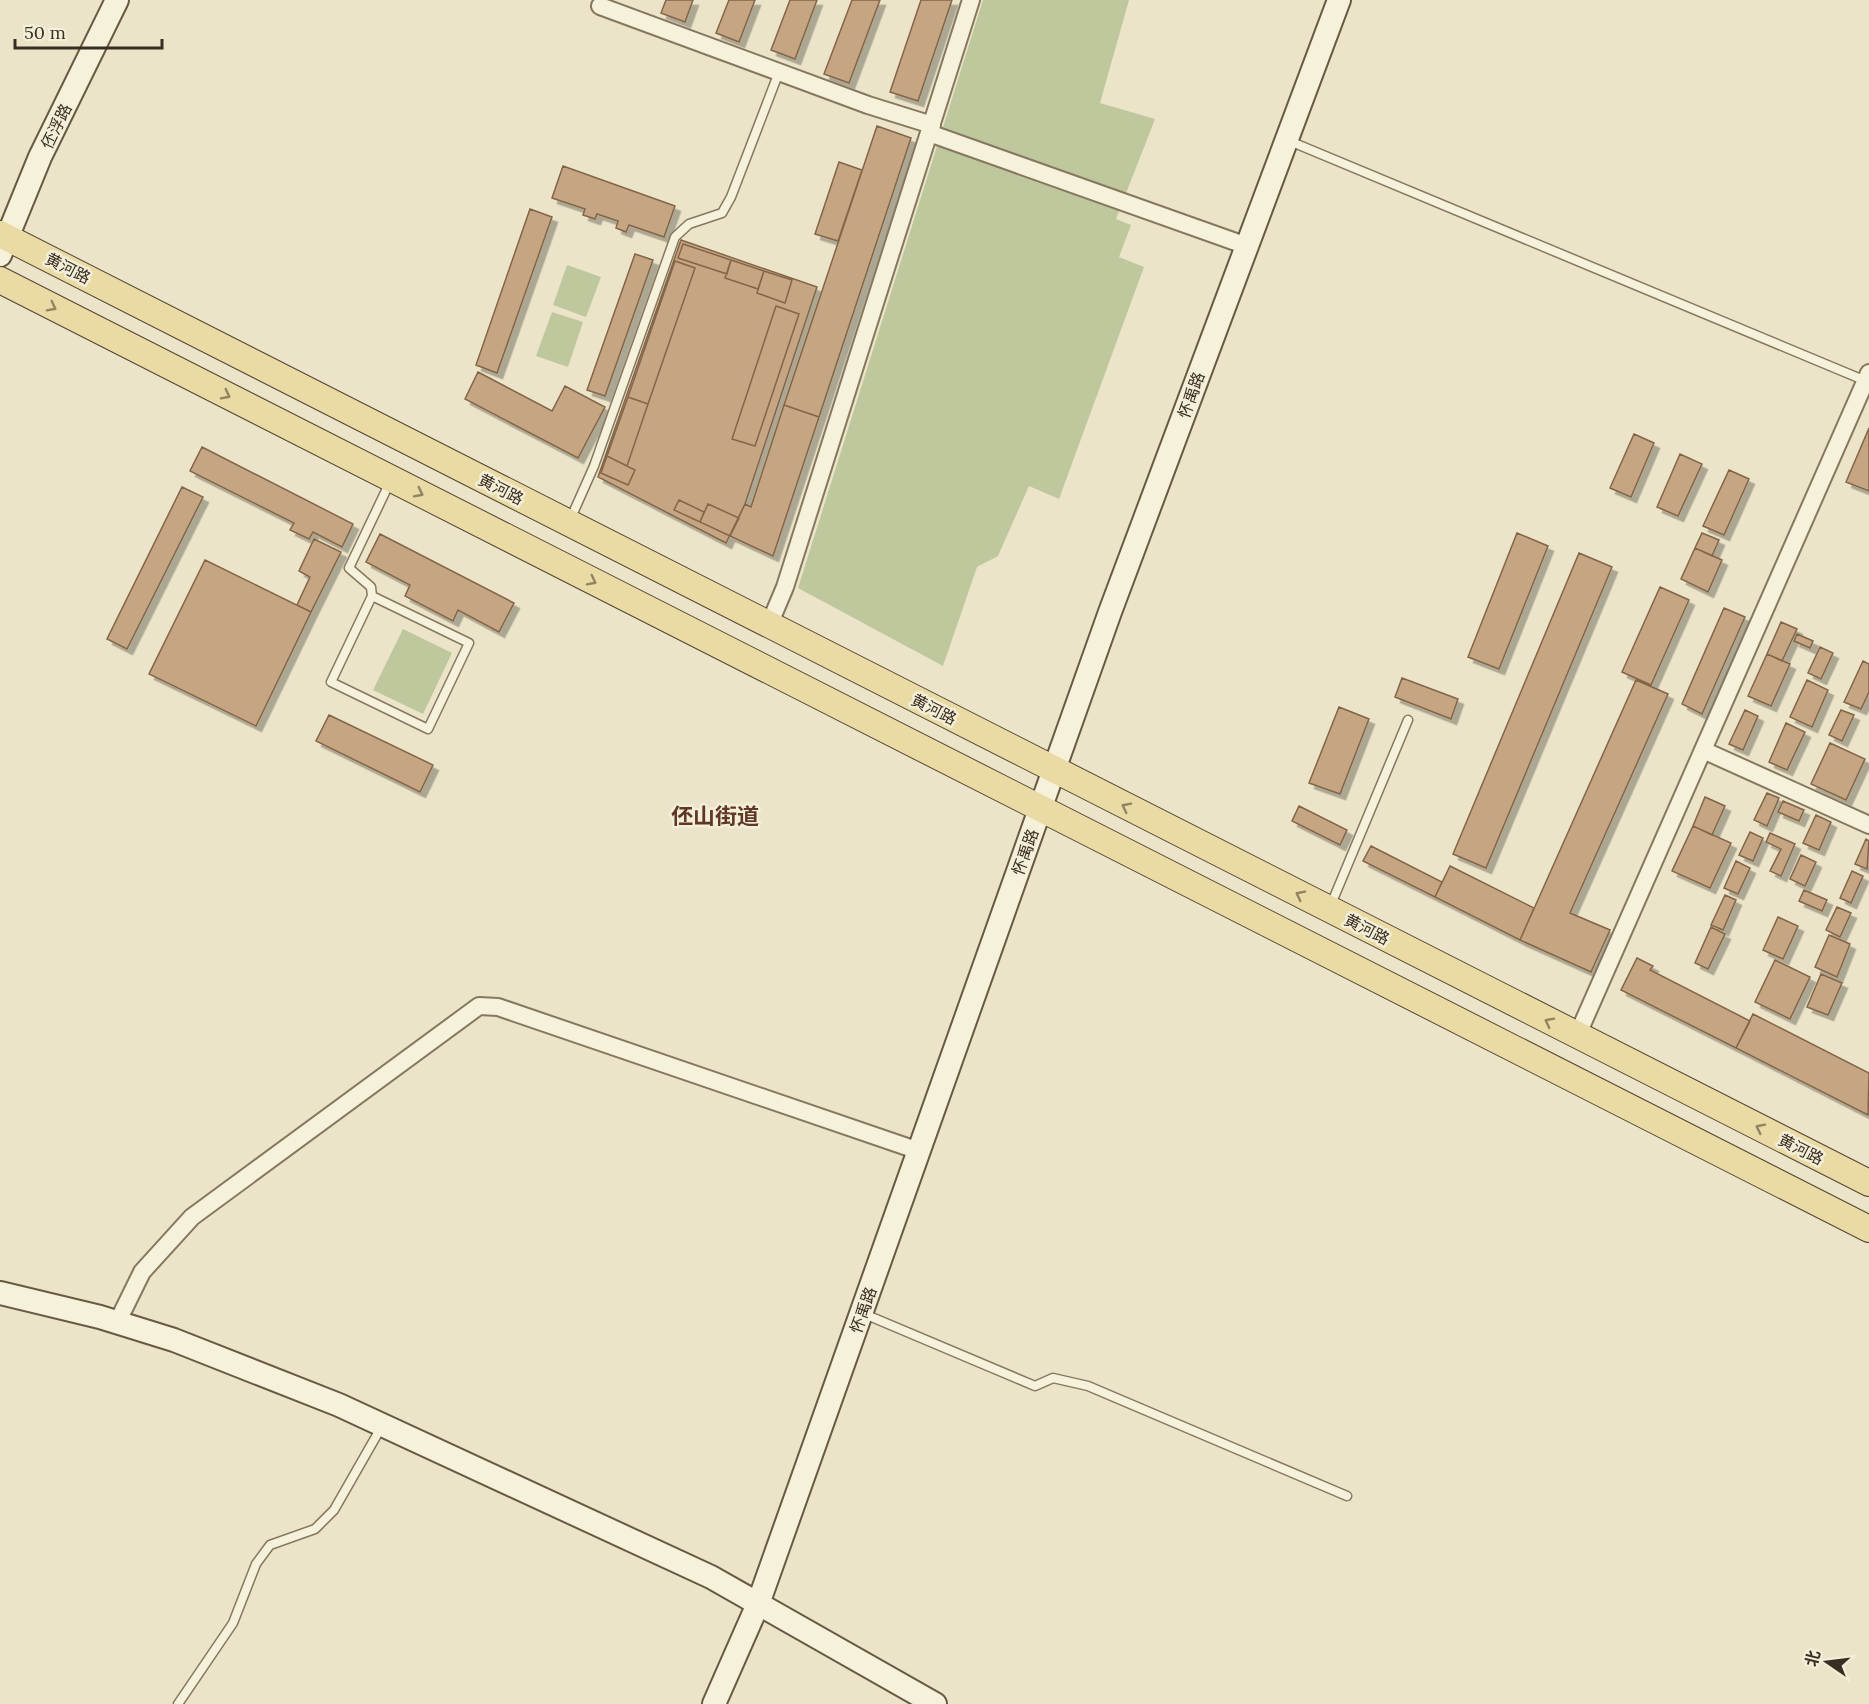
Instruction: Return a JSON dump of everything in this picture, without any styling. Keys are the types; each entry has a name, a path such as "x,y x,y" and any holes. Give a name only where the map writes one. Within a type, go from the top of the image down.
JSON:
{"main road":[{"name":"黄河路","path":"2,242 569,523 1869,1183"},
{"path":"0,280 1869,1229"}],"street":[{"name":"伾浮路","path":"2,242 40,157 117,0"},
{"path":"769,625 785,587 971,0"},
{"name":"怀禹路","path":"714,1704 758,1604 1110,612 1339,0"},
{"path":"600,6 1247,246"},
{"path":"1577,1036 1867,377"},
{"path":"1703,750 1869,825"},
{"path":"117,1323 142,1272 192,1217 479,1006 498,1007 919,1151"},
{"path":"2,1296 117,1323 174,1340 339,1405 711,1577 935,1704"}],"lane":[{"path":"569,523 594,466 675,237 689,224 722,213 779,72"},
{"path":"1286,140 1867,377"},
{"path":"372,596 469,643 428,729 331,682 372,596 370,586 349,568 392,479"},
{"path":"1329,910 1408,720"},
{"path":"861,1313 1035,1386 1053,1378 1088,1386 1347,1496"},
{"path":"178,1704 233,1623 256,1564 270,1545 315,1529 334,1510 382,1425"}],"green space":[{"path":"983,0 1129,0 1100,103 1155,119 1116,219 1131,225 1119,257 1144,267 1059,499 1029,486 998,556 977,567 943,666 798,588"},
{"path":"567,265 601,277 586,317 553,305"},
{"path":"552,312 583,322 568,367 536,356"},
{"path":"403,629 452,653 423,714 373,690"}],"building":[{"path":"666,0 693,0 685,22 661,13"},
{"path":"729,0 755,0 739,42 716,33"},
{"path":"790,0 817,0 795,59 771,50"},
{"path":"852,0 880,0 849,83 824,74"},
{"path":"921,0 952,0 918,101 890,92"},
{"path":"877,126 911,138 819,417 784,405"},
{"path":"839,162 862,170 838,241 815,234"},
{"path":"563,166 675,206 664,237 629,225 626,232 616,228 618,221 597,214 595,219 583,215 585,209 552,198"},
{"path":"530,209 552,217 497,373 476,365"},
{"path":"681,240 817,287 745,504 726,543 598,477"},
{"path":"683,244 731,260 727,274 678,258"},
{"path":"635,254 653,260 605,396 587,390"},
{"path":"731,260 764,271 758,289 725,278"},
{"path":"675,261 695,268 648,404 628,397"},
{"path":"764,271 792,280 785,303 757,293"},
{"path":"776,306 799,314 755,446 732,439"},
{"path":"478,372 552,411 565,386 605,407 578,458 465,399"},
{"path":"628,397 648,404 627,466 607,456"},
{"path":"784,405 819,417 773,556 730,536 745,504 751,507"},
{"path":"1869,428 1869,491 1846,482"},
{"path":"1634,434 1654,443 1631,497 1610,488"},
{"path":"202,447 353,524 342,547 313,532 309,539 290,530 294,523 190,471"},
{"path":"1680,454 1702,464 1678,516 1657,507"},
{"path":"607,456 635,470 628,485 601,473"},
{"path":"1729,470 1749,479 1724,535 1703,526"},
{"path":"182,487 203,497 127,649 107,639"},
{"path":"679,500 704,512 700,522 674,510"},
{"path":"708,504 739,518 730,536 700,522"},
{"path":"1517,533 1548,546 1499,669 1468,657"},
{"path":"1702,533 1719,540 1712,556 1695,548"},
{"path":"380,534 514,603 499,632 458,610 453,621 405,596 410,585 366,562"},
{"path":"314,539 341,552 311,612 297,605 310,577 299,571"},
{"path":"1695,548 1722,560 1708,592 1681,579"},
{"path":"1579,553 1612,567 1486,868 1453,854"},
{"path":"205,560 311,612 256,726 149,674"},
{"path":"1660,587 1689,600 1651,685 1622,672"},
{"path":"1724,608 1745,617 1702,714 1682,704"},
{"path":"1781,622 1797,629 1782,661 1767,654"},
{"path":"1797,634 1813,641 1810,648 1794,641"},
{"path":"1820,647 1833,653 1821,679 1808,673"},
{"path":"1767,654 1790,664 1771,706 1748,696"},
{"path":"1863,661 1869,664 1869,692 1861,709 1844,702"},
{"path":"1402,678 1458,699 1451,719 1395,697"},
{"path":"1636,680 1668,694 1570,913 1610,930 1591,972 1520,940"},
{"path":"1807,680 1828,690 1812,727 1790,717"},
{"path":"1339,707 1369,719 1340,794 1309,783"},
{"path":"1745,710 1758,716 1743,750 1729,744"},
{"path":"1841,710 1854,715 1842,741 1829,735"},
{"path":"329,715 433,765 420,792 316,741"},
{"path":"1786,723 1805,732 1787,770 1769,762"},
{"path":"1830,743 1865,759 1846,800 1811,784"},
{"path":"1767,793 1779,798 1767,826 1754,820"},
{"path":"1705,797 1725,806 1712,835 1693,826"},
{"path":"1783,801 1804,810 1799,821 1778,812"},
{"path":"1299,806 1347,830 1340,845 1292,821"},
{"path":"1816,815 1831,822 1819,850 1803,843"},
{"path":"1693,826 1731,843 1710,888 1672,871"},
{"path":"1750,832 1763,838 1753,861 1739,855"},
{"path":"1770,833 1795,844 1781,876 1770,871 1781,849 1766,842"},
{"path":"1866,839 1869,841 1867,869 1855,864"},
{"path":"1371,846 1442,882 1435,897 1363,861"},
{"path":"1801,855 1816,862 1805,886 1790,879"},
{"path":"1736,861 1750,868 1738,894 1724,888"},
{"path":"1450,866 1534,908 1520,940 1435,897"},
{"path":"1852,871 1863,876 1851,903 1840,898"},
{"path":"1804,890 1827,900 1822,911 1799,901"},
{"path":"1725,895 1736,900 1723,930 1711,925"},
{"path":"1837,907 1851,913 1840,937 1826,930"},
{"path":"1778,917 1798,926 1783,959 1763,950"},
{"path":"1711,927 1725,934 1708,969 1695,963"},
{"path":"1829,935 1850,944 1837,977 1815,967"},
{"path":"1637,958 1653,966 1650,970 1750,1021 1736,1048 1621,990"},
{"path":"1775,960 1810,977 1790,1019 1755,1002"},
{"path":"1821,974 1842,983 1828,1015 1807,1007"},
{"path":"1753,1014 1869,1073 1868,1115 1736,1048"}],"district":[{"name":"伾山街道","path":"715,816"}]}
